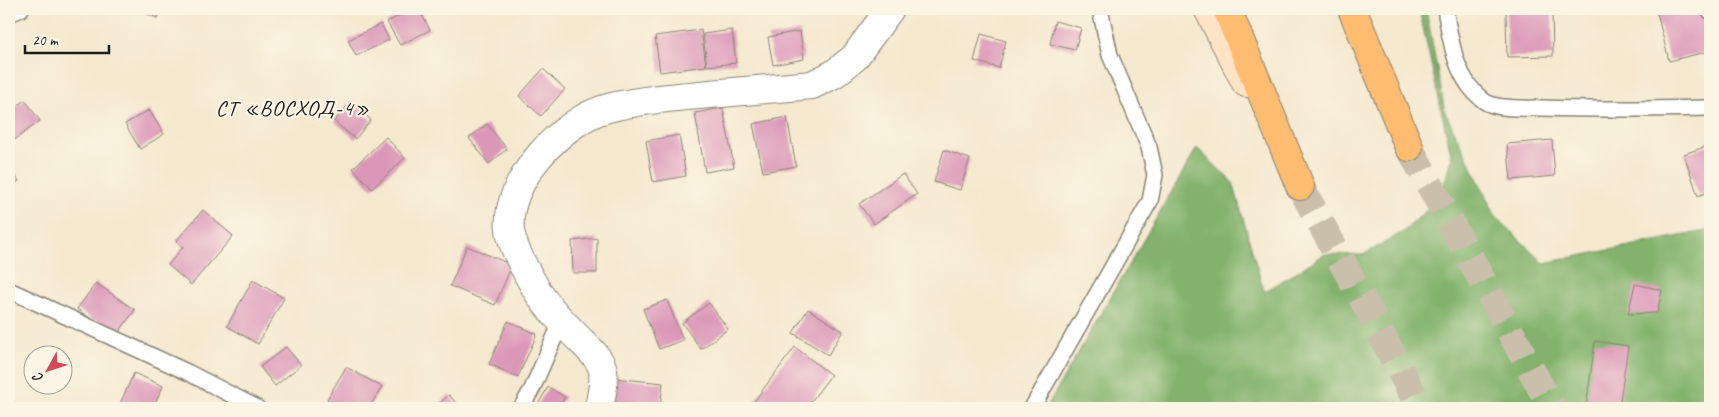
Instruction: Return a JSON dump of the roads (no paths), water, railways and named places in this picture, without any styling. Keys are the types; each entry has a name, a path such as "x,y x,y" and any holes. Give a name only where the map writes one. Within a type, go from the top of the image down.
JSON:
{"main road":[{"path":"1208,9 1300,186 1227,9"},
{"path":"1352,9 1409,146 1361,9"}],"street":[{"path":"599,408 603,378 602,366 593,353 539,293 520,259 510,230 511,210 527,170 542,151 579,122 607,108 662,98 812,85 834,74 854,58 890,9"}],"lane":[{"path":"9,14 21,9"},
{"path":"1032,408 1150,201 1155,175 1150,147 1110,55 1100,9"},
{"path":"1446,9 1452,48 1460,71 1471,89 1485,102 1505,107 1583,110 1710,108"},
{"path":"9,290 187,372 257,408"},
{"path":"521,408 532,389 562,320"}],"tunnel":[{"path":"1409,147 1552,408"},
{"path":"1300,186 1420,408"}],"district":[{"name":"СТ «ВОСХОД-4»","path":"293,108"}]}
